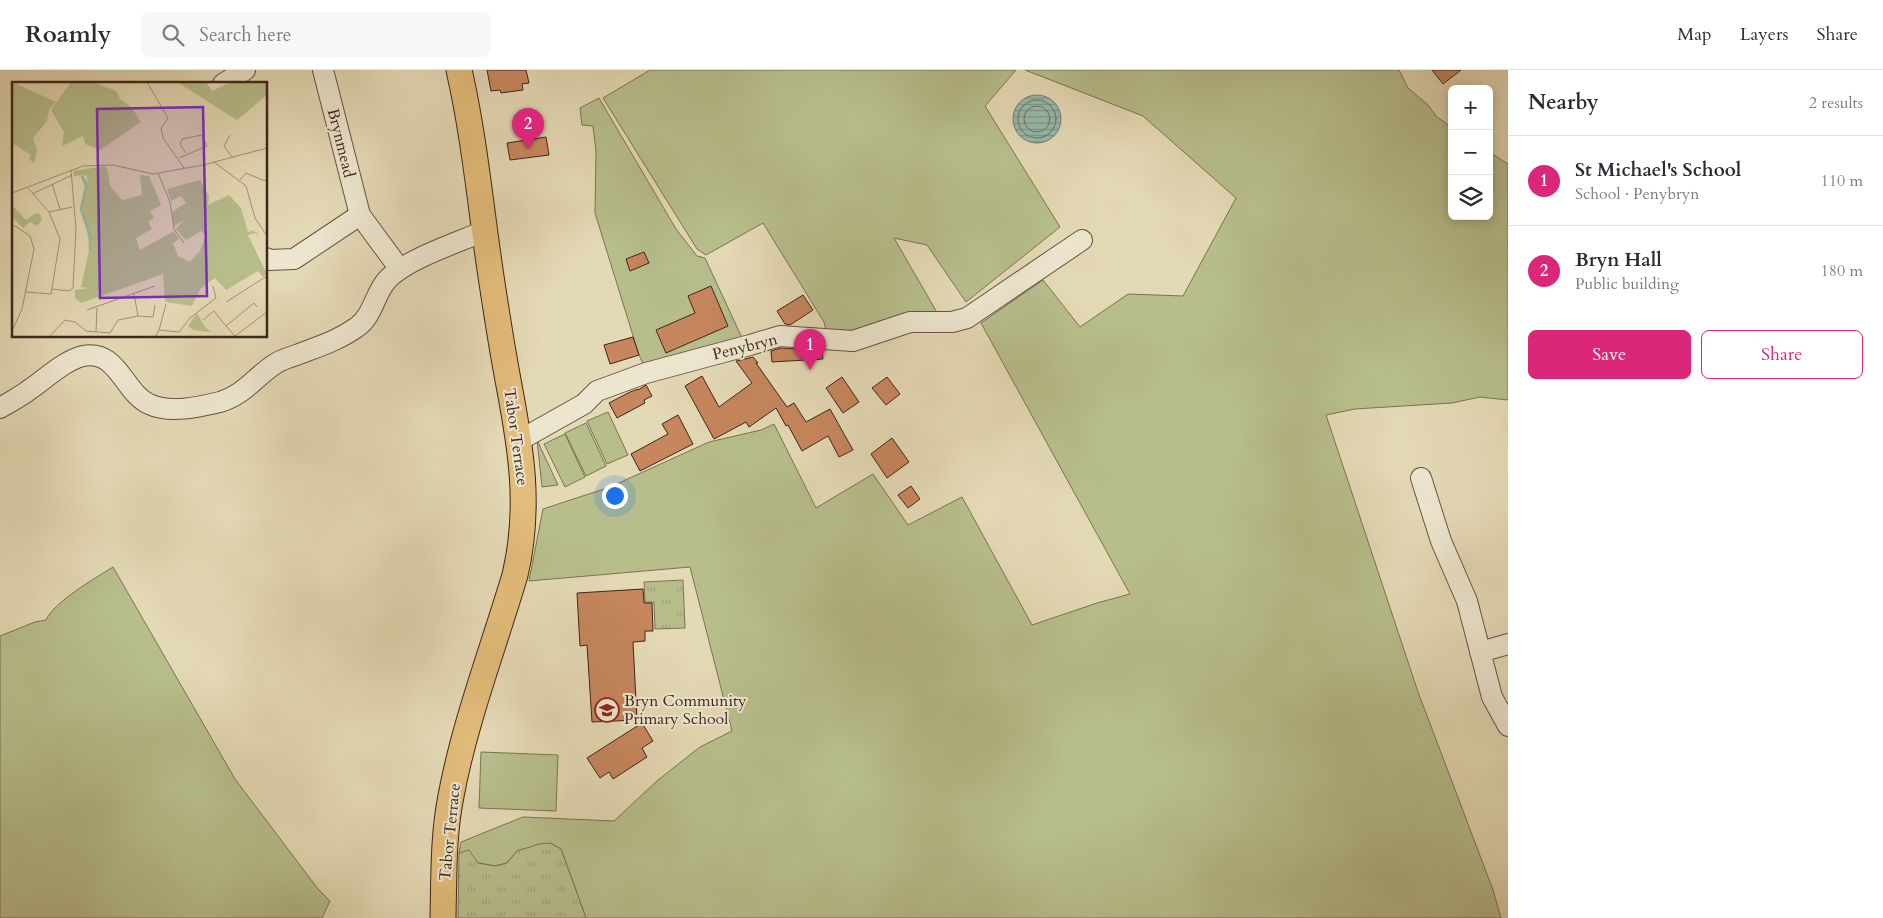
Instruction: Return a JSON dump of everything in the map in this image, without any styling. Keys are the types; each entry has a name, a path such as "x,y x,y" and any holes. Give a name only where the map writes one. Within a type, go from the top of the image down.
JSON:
{"main road":[{"name":"Tabor Terrace","path":"442,918 445,839 450,797 469,722 520,555 524,481 520,440 484,231 459,70"}],"street":[{"path":"226,82 245,70"},
{"name":"Brynmead","path":"323,70 360,215 399,268"},
{"path":"268,259 294,259 360,215"},
{"path":"0,408 27,392 68,363 83,356 98,356 112,364 134,392 148,404 162,408 185,408 220,402 237,396 276,363 337,340 360,326 375,304 385,282 399,268 484,231"},
{"name":"Penybryn","path":"520,440 584,404 597,391 646,373 780,336 853,341 910,322 952,322 967,318 1082,240"},
{"path":"1421,478 1441,541 1467,601 1492,697 1508,726"},
{"path":"1480,652 1508,644"}],"green space":[{"path":"650,70 1016,70 985,106 1060,227 966,302 927,245 894,238 939,316 869,332 827,335 824,322 763,223 706,255 697,249 603,98"},
{"path":"1025,70 1399,70 1408,88 1428,105 1436,116 1448,125 1448,220 1493,220 1493,155 1508,164 1508,400 1480,397 1452,403 1355,409 1326,415 1418,692 1493,890 1501,918 586,918 561,849 550,843 517,851 507,863 495,866 478,863 459,853 461,842 523,817 614,821 658,780 700,747 732,731 690,567 529,581 543,509 610,487 709,442 761,430 774,424 816,508 873,474 908,525 962,497 1032,625 1130,594 981,323 1043,280 1080,327 1128,294 1183,296 1236,198 1143,116"},
{"path":"599,98 676,229 697,256 705,258 743,340 645,368 639,355 595,213 596,151 593,126 582,125 580,108"},
{"path":"608,412 628,455 607,464 587,421"},
{"path":"586,423 606,466 586,476 565,433"},
{"path":"565,434 585,477 565,487 544,444"},
{"path":"537,440 558,485 542,487"},
{"path":"113,567 235,779 318,889 330,901 322,918 0,918 0,636 35,622 46,620 66,598"},
{"path":"683,580 685,628 655,629 654,602 645,602 644,582"},
{"path":"481,752 558,755 556,811 479,808"},
{"path":"550,843 561,849 586,918 458,918 459,853 469,850 478,863 495,866 507,863 517,851 539,844"}],"water":[{"path":"1032,95 1042,95 1054,102 1061,114 1061,124 1054,136 1042,143 1032,143 1024,139 1017,132 1013,124 1013,114 1017,106 1024,99"}],"building":[{"path":"487,70 526,70 529,83 522,84 523,90 501,93 500,90 491,91"},
{"path":"1432,70 1461,70 1443,84"},
{"path":"546,137 549,155 510,160 507,143"},
{"path":"644,252 649,263 630,271 626,259"},
{"path":"711,286 728,326 666,353 656,330 695,313 688,296"},
{"path":"803,295 813,310 790,325 785,324 777,311"},
{"path":"633,337 639,355 610,364 604,345"},
{"path":"781,348 822,351 823,359 772,362 771,351"},
{"path":"753,357 787,407 794,403 806,422 830,409 853,450 839,457 828,436 802,451 776,408 749,427 746,422 714,439 685,386 702,376 719,407 752,383 736,361"},
{"path":"842,377 859,402 843,413 826,388"},
{"path":"887,377 900,394 886,405 872,388"},
{"path":"646,385 652,396 644,400 645,403 617,418 609,403"},
{"path":"678,415 693,444 640,471 631,454 668,434 662,424"},
{"path":"892,438 909,462 887,478 871,454"},
{"path":"911,486 920,499 908,508 898,495"},
{"path":"643,589 644,603 652,603 653,631 645,631 645,641 633,642 637,720 592,722 587,645 580,646 577,593"},
{"path":"642,723 653,741 642,748 647,757 613,779 609,772 600,778 587,758"}],"place":[{"name":"Bryn Hall","path":"528,149"},
{"name":"St Michael's School","path":"810,370"},
{"name":"Bryn Community Primary School","path":"607,710"}]}
